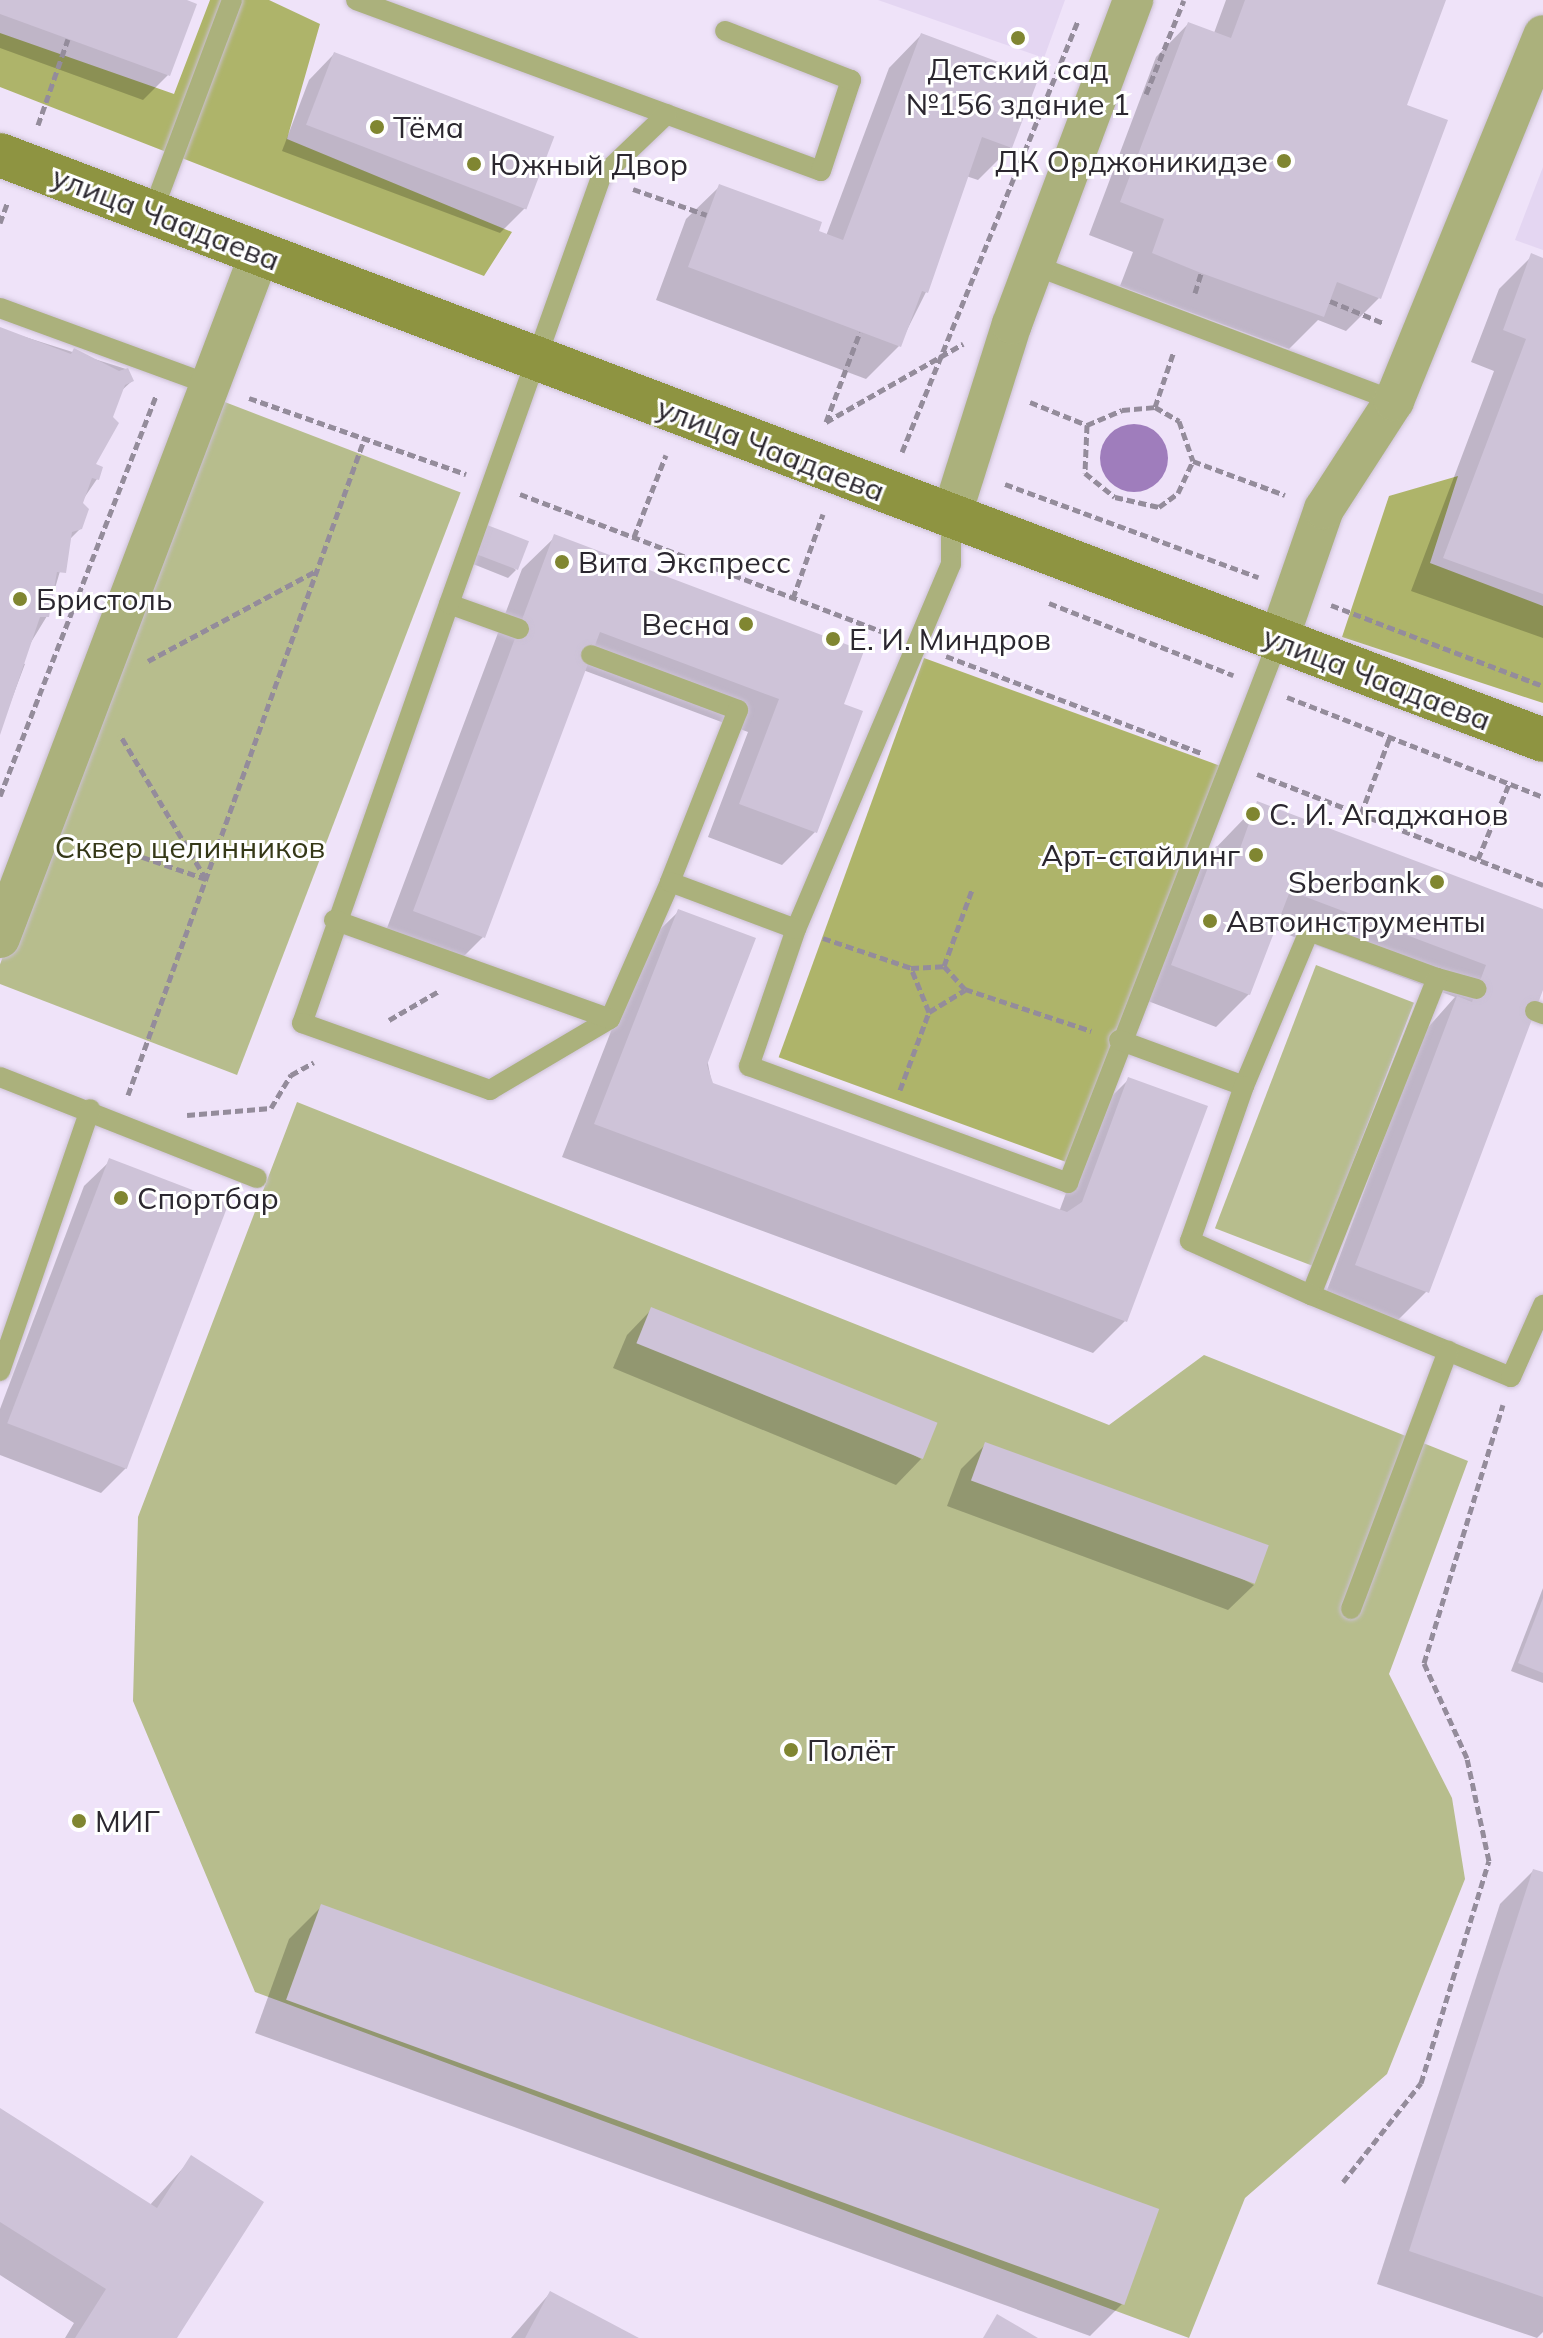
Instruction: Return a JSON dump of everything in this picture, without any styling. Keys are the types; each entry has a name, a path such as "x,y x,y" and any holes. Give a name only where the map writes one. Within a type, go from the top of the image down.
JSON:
{"street":[{"path":"951,517 1012,324 1133,0"},
{"path":"1278,641 1324,509 1394,401 1543,35"},
{"name":"улица Чаадаева","path":"0,155 1543,740"},
{"path":"0,938 260,253"}],"lane":[{"path":"152,213 232,0"},
{"path":"356,0 821,171 851,80 725,31"},
{"path":"591,655 738,710 670,882 610,1019 490,1090 302,1023 334,920 601,177 667,114"},
{"path":"1033,265 1394,401"},
{"path":"0,308 210,385"},
{"path":"951,517 951,564 919,646 796,929 749,1066 1068,1183 1119,1040 1232,765 1278,641"},
{"path":"449,604 519,629"},
{"path":"670,882 796,929"},
{"path":"334,920 610,1019"},
{"path":"1477,989 1437,978 1309,931 1244,1086 1190,1241 1311,1295 1511,1377 1543,1305"},
{"path":"1311,1295 1437,978"},
{"path":"1119,1040 1244,1086"},
{"path":"0,1077 119,1120 257,1178"},
{"path":"0,1371 90,1109"},
{"path":"1351,1609 1448,1351"}],"path":[{"path":"902,453 1080,15"},
{"path":"601,177 707,215"},
{"path":"1330,301 1398,330"},
{"path":"860,332 825,423 942,353 1012,324"},
{"path":"0,796 166,368"},
{"path":"210,385 365,437 634,537 1543,885"},
{"path":"991,386 1087,425 1122,410 1155,407 1179,421 1193,461 1178,493 1159,507 1115,497 1085,473 1087,425"},
{"path":"291,1075 271,1108 119,1120 365,437"},
{"path":"634,537 666,455"},
{"path":"1193,461 1324,509"},
{"path":"206,879 94,691 317,571"},
{"path":"1296,592 1543,686"},
{"path":"1361,814 1390,737"},
{"path":"1478,859 1509,784"},
{"path":"108,845 206,879"},
{"path":"944,966 972,890"},
{"path":"796,929 911,968 944,966"},
{"path":"944,966 965,989 1119,1040"},
{"path":"911,968 929,1012"},
{"path":"890,1117 929,1012 965,989"},
{"path":"1343,2182 1421,2083 1489,1861 1467,1758 1424,1663 1511,1377"}],"shaded area":[{"name":"Детский сад №156 здание 1","path":"878,0 1065,0 1044,58"},
{"path":"1543,167 1543,250 1515,240"},
{"path":"1134,424 1158,434 1168,458 1158,482 1134,492 1110,482 1100,458 1110,434"}],"green space":[{"path":"210,0 269,0 320,24 287,139 512,232 484,276 0,87 0,33 174,94"},
{"name":"Сквер целинников","path":"217,399 461,493 237,1075 0,984 0,964"},
{"path":"1458,476 1430,563 1543,606 1543,703 1342,637 1389,496"},
{"path":"924,658 1219,765 1074,1165 779,1057"},
{"path":"1316,965 1414,1003 1313,1266 1215,1228"},
{"name":"Полёт","path":"297,1102 1109,1425 1204,1355 1468,1461 1389,1674 1452,1798 1465,1879 1387,2074 1245,2198 1189,2338 255,1992 133,1701 138,1517"}],"building":[{"path":"0,0 187,0 197,4 170,76 0,14"},
{"name":"ДК Орджоникидзе","path":"1245,0 1446,0 1407,105 1448,120 1381,299 1337,282 1324,317 1201,273 1152,253 1164,219 1120,202 1188,22 1231,38"},
{"path":"921,33 1039,77 1012,148 982,137 928,293 922,291 901,347 688,267 719,184 822,222 819,231 843,240"},
{"path":"334,52 554,137 526,209 306,125"},
{"path":"1531,253 1543,258 1543,594 1443,558 1526,339 1503,330"},
{"path":"0,327 71,354 74,348 119,371 128,368 134,381 125,385 113,417 119,423 96,464 103,467 99,480 92,478 83,503 89,509 82,529 72,532 66,573 57,572 49,617 40,617 0,735"},
{"path":"487,525 529,541 518,570 476,554"},
{"path":"554,534 864,651 844,704 863,711 817,833 739,804 779,699 600,632 485,938 413,911"},
{"path":"1257,801 1543,909 1543,990 1429,1293 1355,1265 1457,996 1472,1002 1486,965 1290,891 1250,995 1171,965 1216,846 1238,854"},
{"path":"678,909 756,938 707,1065 713,1083 1067,1212 1082,1202 1128,1077 1208,1106 1127,1322 594,1124"},
{"path":"109,1158 228,1204 127,1469 7,1423"},
{"path":"651,1307 937,1423 923,1459 636,1343"},
{"path":"985,1442 1269,1545 1255,1584 971,1481"},
{"path":"1543,1598 1543,1673 1518,1663"},
{"path":"1533,1869 1543,1872 1543,2297 1409,2251"},
{"path":"321,1904 1159,2209 1124,2305 286,2000"},
{"path":"0,2108 157,2208 191,2155 264,2202 177,2338 75,2338 106,2289 0,2222"},
{"path":"550,2291 639,2338 525,2338"},
{"path":"997,2314 1038,2338 983,2338"}],"place":[{"name":"Детский сад №156 здание 1","path":"1018,38"},
{"name":"Тёма","path":"377,127"},
{"name":"ДК Орджоникидзе","path":"1284,161"},
{"name":"Южный Двор","path":"474,164"},
{"name":"Вита Экспресс","path":"562,562"},
{"name":"Бристоль","path":"20,599"},
{"name":"Весна","path":"746,624"},
{"name":"Е. И. Миндров","path":"833,639"},
{"name":"С. И. Агаджанов","path":"1253,814"},
{"name":"Арт-стайлинг","path":"1256,855"},
{"name":"Sberbank","path":"1437,882"},
{"name":"Автоинструменты","path":"1210,921"},
{"name":"Спортбар","path":"121,1198"},
{"name":"Полёт","path":"791,1750"},
{"name":"МИГ","path":"79,1821"}]}
